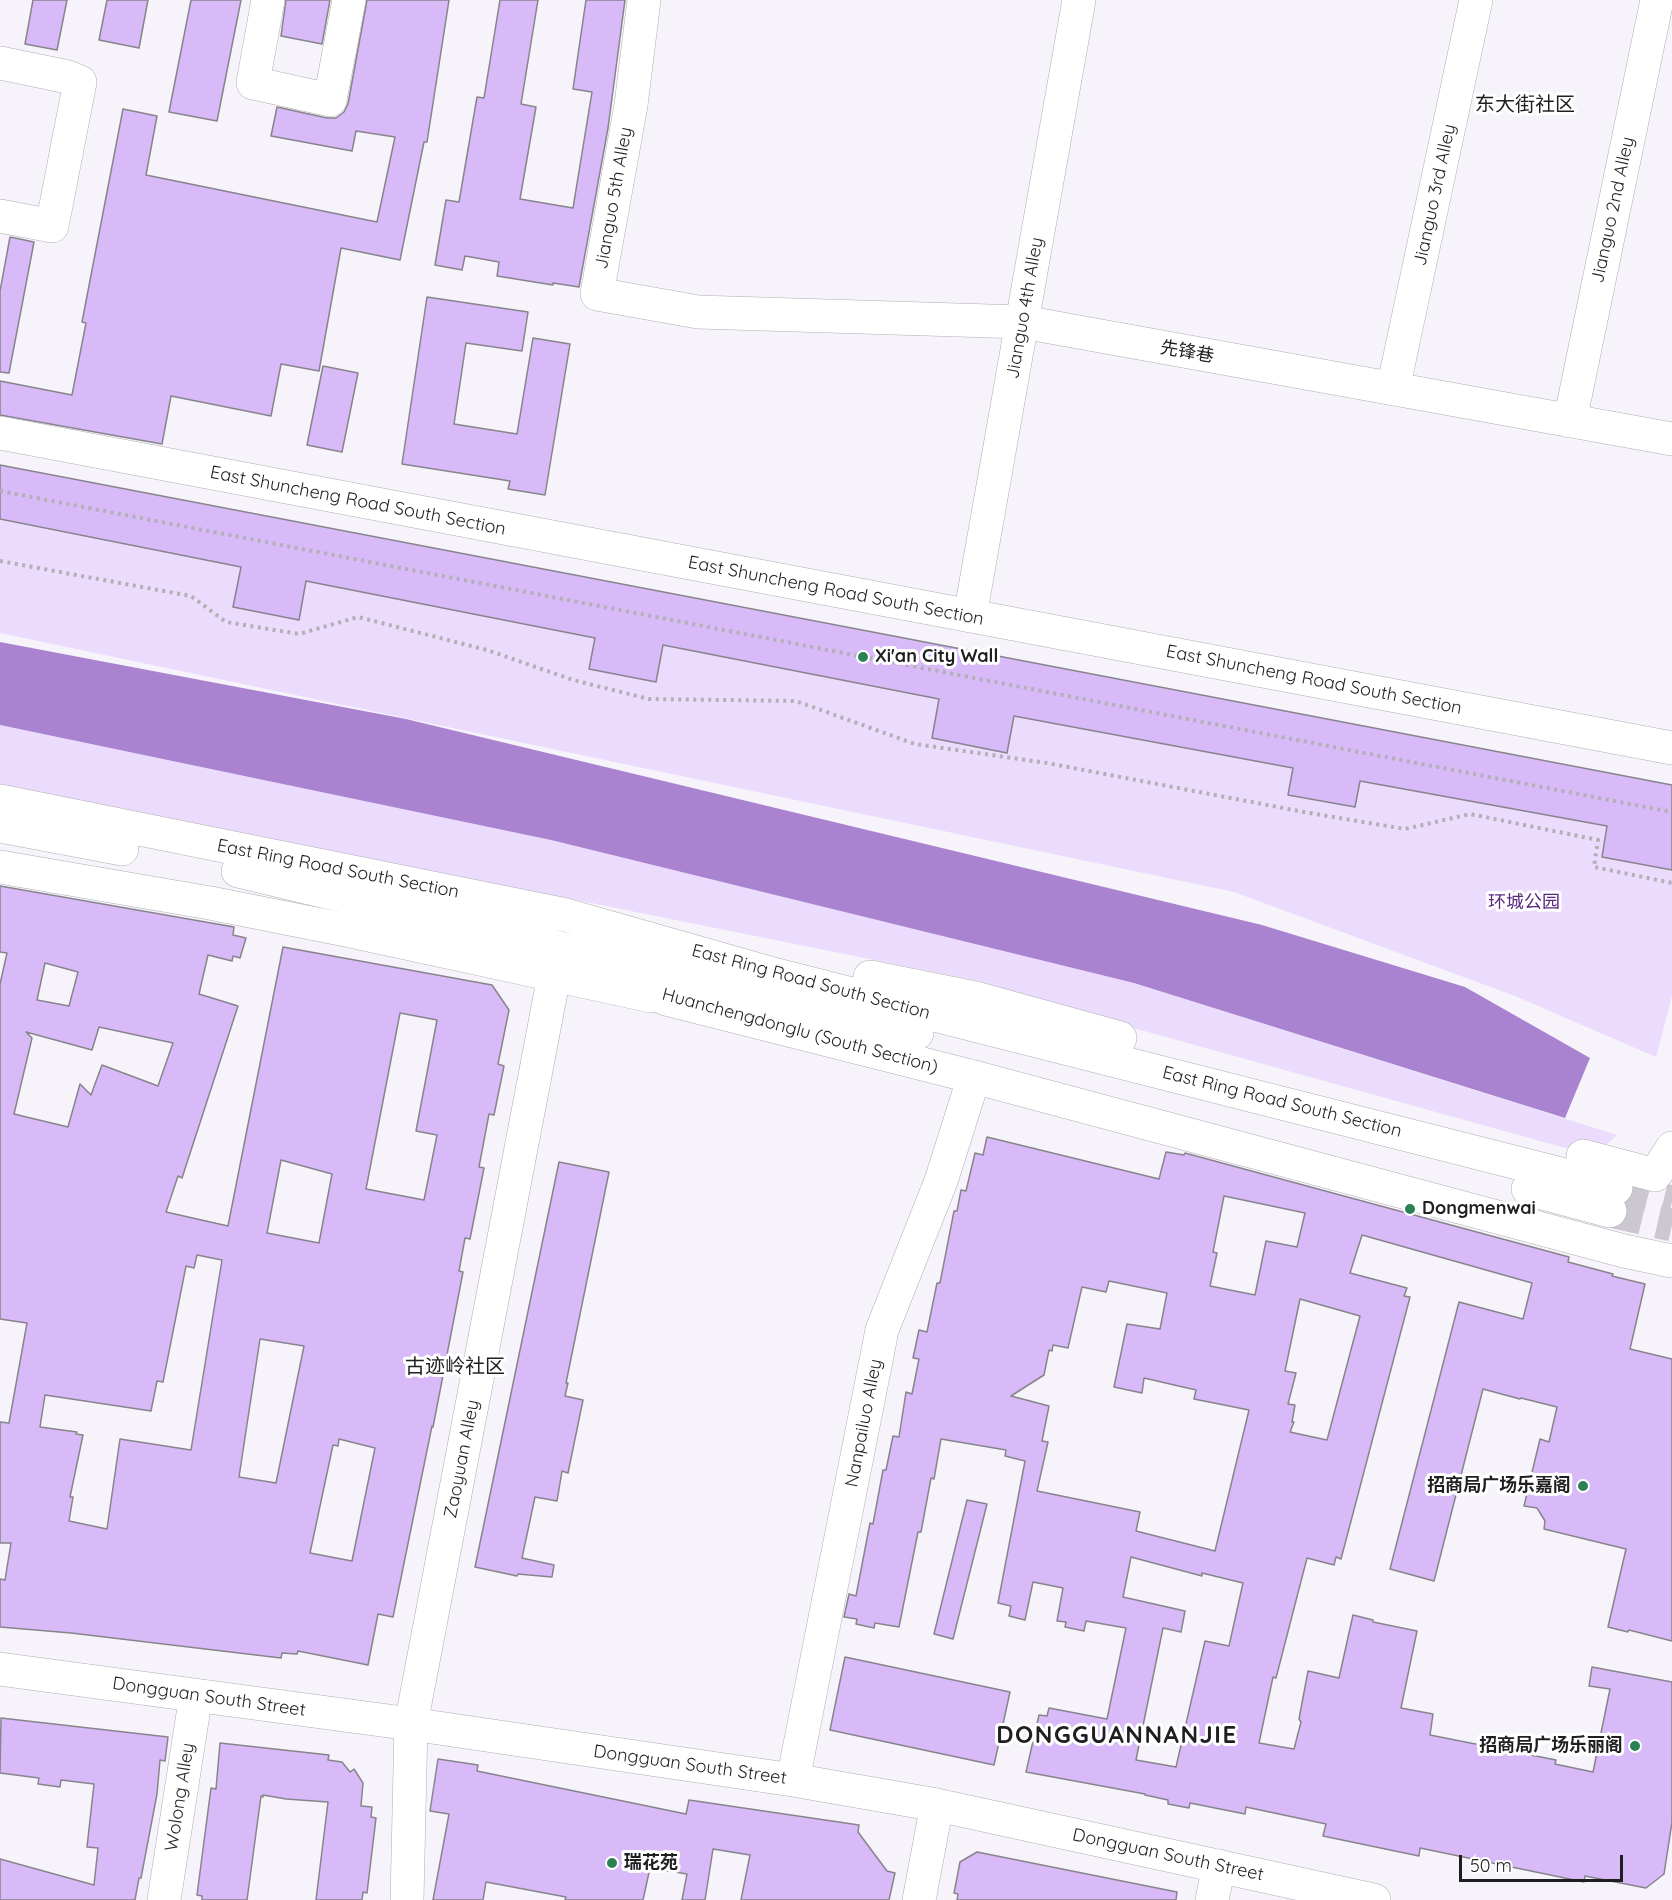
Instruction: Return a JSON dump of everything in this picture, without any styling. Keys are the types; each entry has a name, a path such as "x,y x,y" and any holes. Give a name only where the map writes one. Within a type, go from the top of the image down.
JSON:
{"street":[{"path":"268,0 252,83 330,100 349,0"},
{"name":"Jianguo 5th Alley","path":"644,0 631,105 597,294 698,312"},
{"name":"Jianguo 4th Alley","path":"970,616 1079,0"},
{"name":"Jianguo 3rd Alley","path":"1393,389 1476,0"},
{"name":"Jianguo 2nd Alley","path":"1570,420 1657,0"},
{"path":"0,63 68,77 80,82 52,226 0,216"},
{"name":"先锋巷","path":"698,312 1023,322 1672,439"},
{"name":"East Shuncheng Road South Section","path":"0,433 1672,748"},
{"name":"East Ring Road South Section","path":"0,801 566,915 777,975 1613,1199 1178,1095 558,963 208,864 0,826"},
{"path":"0,867 232,907 346,930 558,963"},
{"path":"566,915 975,998 1098,1032 1668,1172"},
{"name":"Huanchengdonglu (South Section)","path":"558,963 666,999 974,1077 1624,1251 1672,1261"},
{"name":"Zaoyuan Alley","path":"407,1887 411,1724 558,963"},
{"name":"Nanpailuo Alley","path":"793,1780 882,1330 941,1181 974,1077"},
{"path":"1624,1251 1653,1246 1672,1236"},
{"name":"Dongguan South Street","path":"0,1669 411,1724 793,1780 937,1805 1374,1900"},
{"name":"Wolong Alley","path":"164,1900 196,1695"},
{"path":"919,1900 937,1805"},
{"path":"1212,1900 1219,1866"}],"path":[{"path":"0,490 1672,812"},
{"path":"0,561 191,596 226,622 299,634 358,617 487,650 573,680 649,699 796,701 915,744 1047,763 1404,829 1470,814 1598,840 1594,867 1672,883"}],"green space":[{"name":"环城公园","path":"0,519 241,567 233,607 298,620 306,581 595,638 663,645 1014,716 1293,768 1288,795 1354,807 1360,781 1607,826 1603,857 1670,870 1672,863 1672,996 1656,1057 1515,996 1234,892 0,633"},
{"path":"0,725 551,840 1134,983 1617,1135 1594,1156 1112,1022 979,981 0,784"}],"shaded area":[{"path":"0,642 406,719 1262,925 1465,987 1590,1058 1565,1118 1134,983 551,840 0,725"}],"building":[{"path":"33,0 67,0 57,50 25,44"},
{"path":"107,0 148,0 139,48 99,40"},
{"path":"191,0 241,0 217,121 169,112"},
{"path":"286,0 330,0 322,44 281,36"},
{"path":"367,0 449,0 427,142 424,142 400,260 341,248 319,371 281,364 271,416 171,396 162,444 0,415 0,381 72,395 86,323 82,322 123,109 157,116 146,175 377,222 395,137 356,131 352,151 271,136 277,107 327,118 336,118 344,112 348,104"},
{"path":"500,0 538,0 521,104 536,107 520,199 573,208 592,92 573,89 586,0 625,0 608,128 579,287 497,276 499,262 465,256 462,270 435,265 446,200 459,202 477,97 484,98"},
{"path":"10,237 34,242 9,373 0,372 0,291"},
{"path":"427,297 528,312 522,351 466,343 454,424 517,434 533,338 570,344 545,495 508,489 510,481 402,464"},
{"path":"323,366 358,373 342,452 307,445"},
{"name":"Xi'an City Wall","path":"0,465 1672,785 1672,870 1602,857 1607,826 1360,781 1355,807 1288,795 1293,768 1014,716 1007,753 932,738 939,699 663,645 656,682 589,669 595,638 306,581 299,620 233,607 241,567 0,519"},
{"path":"0,886 234,927 233,935 246,938 240,958 233,956 232,961 208,955 199,994 238,1006 182,1178 178,1176 166,1212 228,1226 283,947 492,985 509,1010 498,1064 504,1066 494,1115 489,1114 479,1167 484,1168 470,1239 465,1238 459,1271 463,1272 393,1617 378,1614 368,1665 298,1651 297,1654 282,1653 281,1658 71,1633 0,1627 0,1579 5,1580 11,1543 0,1543 0,1422 9,1423 27,1323 0,1319 0,984 7,953 0,952","holes":["45,963 78,972 69,1006 37,1000","400,1013 437,1020 416,1131 437,1135 424,1200 366,1189","99,1027 173,1043 158,1086 102,1065 91,1095 80,1084 68,1127 14,1114 32,1038 26,1032 92,1050","281,1160 332,1174 319,1243 267,1233","197,1255 222,1260 191,1450 120,1439 107,1529 69,1521 73,1497 70,1497 83,1435 76,1434 77,1432 40,1427 45,1395 151,1411 157,1381 163,1382 186,1266 194,1268","260,1339 304,1346 276,1483 239,1477","339,1439 375,1448 352,1561 310,1553 333,1445 338,1446"]},
{"path":"987,1137 1159,1179 1166,1152 1184,1155 1185,1153 1569,1257 1568,1262 1645,1284 1630,1349 1672,1359 1672,1641 1608,1627 1626,1549 1544,1529 1545,1521 1537,1508 1524,1506 1540,1439 1549,1442 1557,1407 1483,1389 1434,1581 1390,1569 1459,1302 1523,1319 1532,1283 1362,1235 1350,1273 1407,1288 1404,1296 1410,1297 1341,1559 1336,1557 1334,1565 1307,1558 1276,1678 1273,1677 1259,1743 1294,1749 1301,1722 1299,1719 1308,1671 1339,1678 1353,1615 1373,1620 1373,1622 1417,1631 1401,1708 1433,1714 1430,1735 1556,1760 1555,1764 1593,1772 1610,1689 1589,1686 1592,1667 1672,1682 1672,1822 1664,1874 1646,1888 1585,1876 1584,1882 1420,1848 1419,1856 1323,1836 1326,1824 1246,1807 1245,1814 1190,1803 1189,1808 1168,1804 1168,1800 1145,1794 1026,1772 1039,1715 1047,1716 1049,1708 1107,1719 1126,1628 1086,1621 1084,1631 1065,1627 1066,1622 1057,1621 1063,1588 1033,1582 1025,1620 1009,1616 1011,1606 998,1603 1025,1461 1005,1456 1006,1450 941,1439 921,1532 918,1532 899,1627 875,1623 874,1628 856,1624 857,1619 844,1617 849,1594 856,1596 883,1470 886,1470 893,1436 899,1437 906,1392 912,1394 919,1359 913,1358 919,1330 927,1332 937,1283 940,1283 954,1211 957,1211 961,1190 966,1191 975,1153 983,1155","holes":["1224,1196 1305,1213 1297,1247 1266,1241 1255,1295 1210,1286 1217,1253 1213,1252","1109,1281 1167,1293 1160,1329 1127,1324 1114,1387 1142,1393 1144,1378 1196,1390 1194,1399 1249,1410 1215,1551 1136,1531 1140,1512 1037,1491 1048,1442 1042,1441 1049,1406 1011,1396 1044,1375 1049,1350 1052,1351 1053,1345 1068,1348 1082,1287 1106,1292","1300,1299 1360,1316 1327,1440 1290,1432 1294,1422 1292,1422 1295,1405 1288,1404 1296,1373 1285,1371","1131,1557 1202,1576 1202,1573 1243,1583 1229,1646 1205,1641 1176,1767 1136,1760 1163,1628 1181,1632 1185,1611 1123,1597"]},
{"path":"559,1162 609,1172 566,1383 568,1383 565,1396 583,1400 568,1473 562,1471 557,1501 535,1497 522,1558 554,1565 552,1577 518,1574 517,1576 475,1567"},
{"path":"967,1500 987,1504 953,1639 934,1634"},
{"path":"845,1657 1010,1692 994,1765 830,1730"},
{"path":"1,1718 168,1737 165,1761 160,1760 157,1794 135,1900 0,1900 0,1859 94,1885 98,1848 87,1847 94,1784 61,1780 60,1787 38,1784 39,1778 0,1773"},
{"path":"220,1743 329,1755 328,1760 342,1762 350,1772 354,1769 363,1783 361,1806 372,1807 371,1817 376,1818 367,1893 363,1892 362,1900 316,1900 328,1802 263,1795 261,1796 247,1900 202,1900 202,1896 197,1895 211,1788 216,1789"},
{"path":"438,1759 478,1765 477,1771 686,1814 689,1800 859,1825 858,1832 887,1871 895,1873 889,1900 741,1900 750,1855 713,1849 705,1900 682,1900 687,1874 650,1868 643,1900 565,1900 566,1897 486,1882 483,1900 433,1900 449,1814 430,1811"},
{"path":"977,1852 1177,1892 1176,1900 957,1900 958,1894 954,1893 960,1862"}],"tunnel":[{"path":"1616,1188 1672,1202"},
{"path":"1610,1211 1672,1225"}],"place":[{"name":"Xi'an City Wall","path":"863,657"},
{"name":"Dongmenwai","path":"1410,1209"},
{"name":"招商局广场乐嘉阁","path":"1583,1486"},
{"name":"招商局广场乐丽阁","path":"1635,1746"},
{"name":"瑞花苑","path":"612,1863"}],"district":[{"name":"东大街社区","path":"1525,105"},
{"name":"古迹岭社区","path":"455,1367"},
{"name":"DONGGUANNANJIE","path":"1117,1736"}]}
